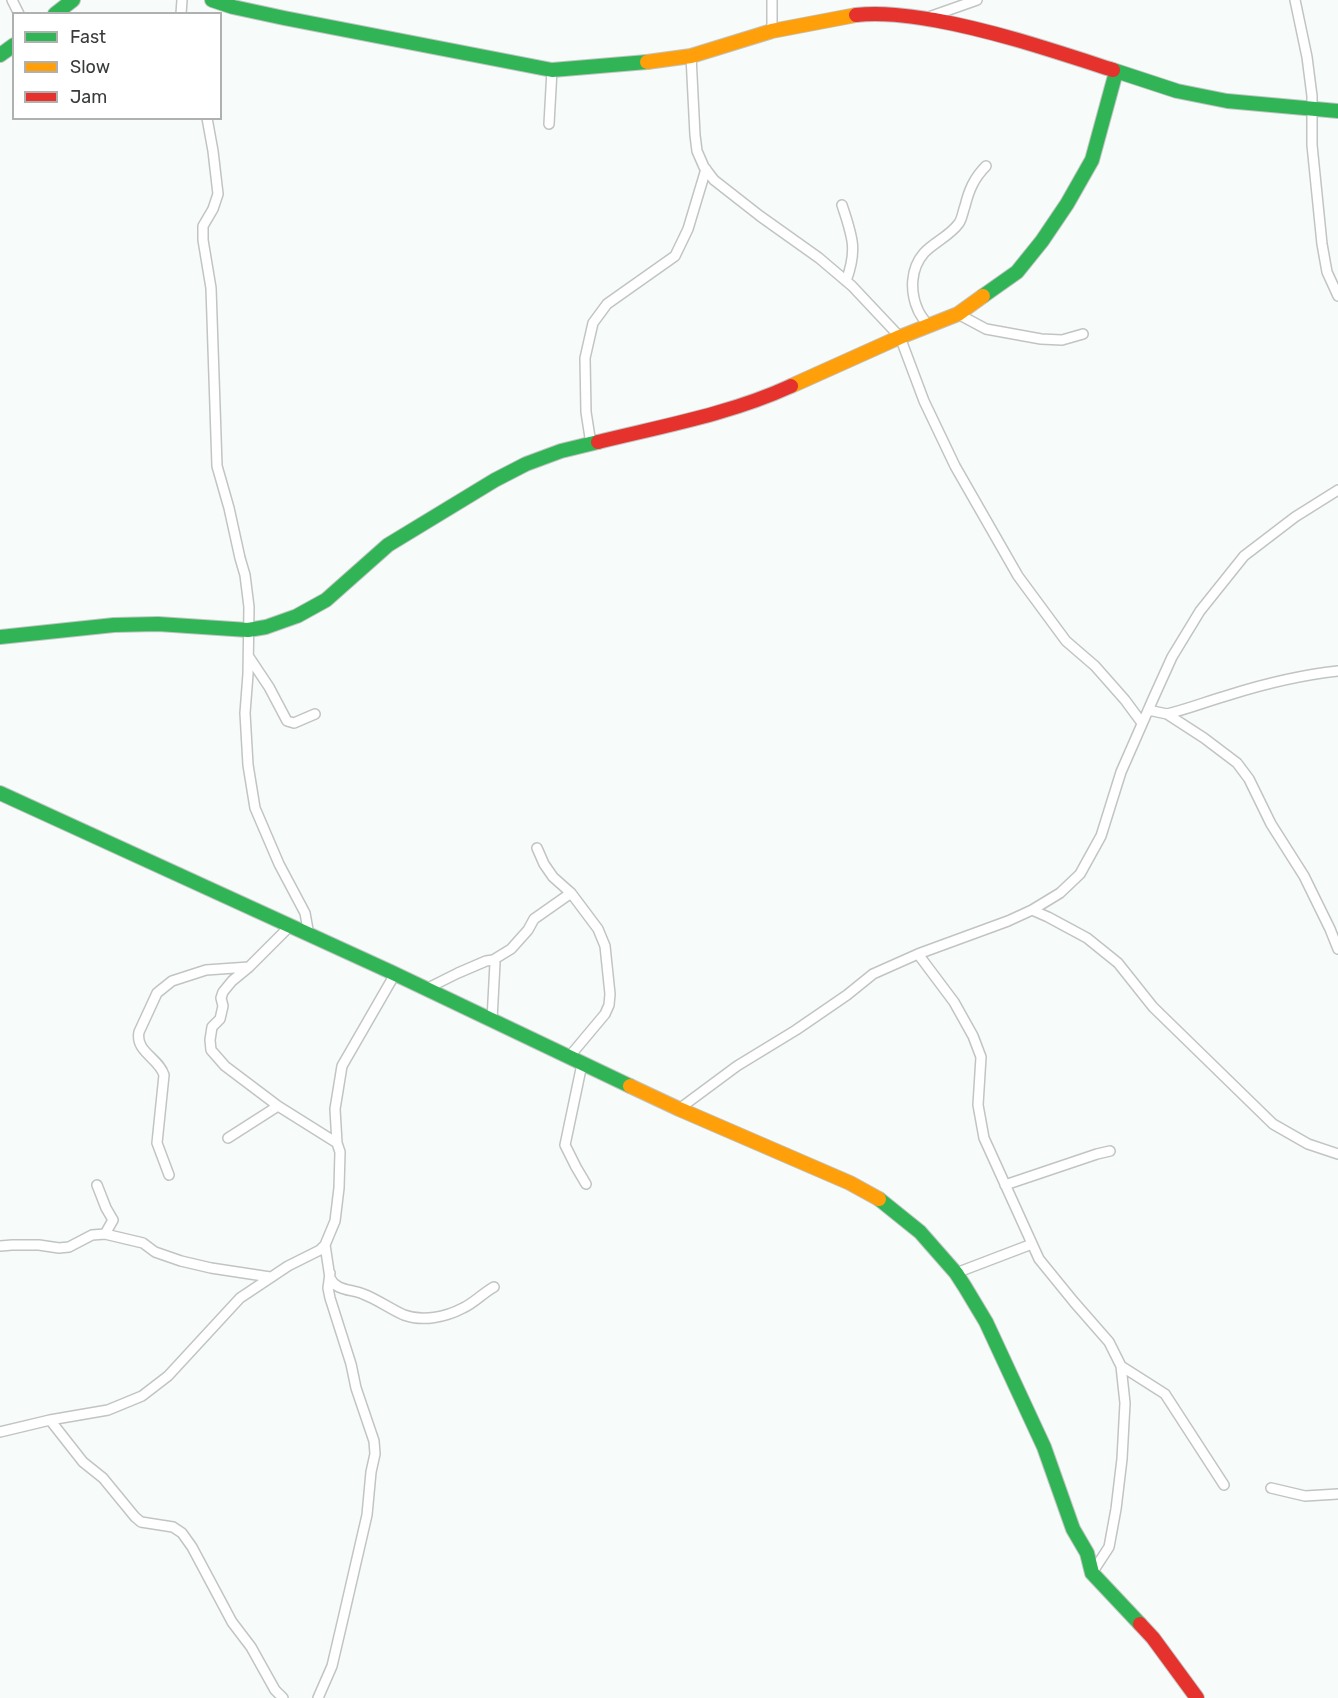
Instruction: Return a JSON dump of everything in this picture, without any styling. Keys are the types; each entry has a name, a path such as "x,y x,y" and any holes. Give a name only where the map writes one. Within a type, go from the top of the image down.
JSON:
{"street":[{"path":"58,12 73,0"},
{"path":"212,0 284,18 552,70 634,64 691,56 772,31 825,19 871,13 961,25 1042,47 1177,91 1227,101 1338,111"},
{"path":"772,0 772,31"},
{"path":"924,19 977,0"},
{"path":"1295,0 1307,57 1312,96 1312,145 1322,244 1327,272 1338,296"},
{"path":"691,56 697,151 706,169 714,180 741,202 819,258 846,281 900,337 924,401 950,456 1018,576 1066,640 1095,666 1142,723"},
{"path":"549,124 552,70"},
{"path":"0,637 75,628 158,624 248,630 266,627 297,616 326,600 388,544 526,464 561,451 712,414 763,399 900,337 958,314 1017,272 1067,204 1092,160 1116,72"},
{"path":"207,120 218,194 213,209 203,226 203,240 212,288 217,466 245,575 249,607 249,657 245,713 248,765 255,808 279,864 305,913 309,935"},
{"path":"928,326 916,303 912,285 914,269 924,253 960,223 970,187 977,174 986,166"},
{"path":"591,444 586,412 585,358 593,323 607,304 675,256 688,229 706,169"},
{"path":"842,205 853,238 852,266 846,281"},
{"path":"958,314 986,329 1041,339 1062,340 1083,334"},
{"path":"679,1109 737,1066 847,995 873,974 918,954 1008,921 1060,893 1080,873 1101,836 1121,772 1142,723 1172,657 1200,611 1244,556 1295,517 1338,490"},
{"path":"249,657 287,722 294,723 315,714"},
{"path":"1167,714 1268,684 1338,671"},
{"path":"1148,710 1167,714 1204,738 1237,763 1249,778 1271,824 1304,876 1338,949"},
{"path":"0,793 395,974 679,1109 850,1183 883,1201 920,1232 956,1273 986,1322 1044,1447 1073,1529 1087,1553 1092,1573 1153,1638 1197,1698"},
{"path":"537,848 553,877 571,893 598,929 605,946 609,1005 605,1014 569,1058"},
{"path":"426,989 458,973 493,960 511,949 528,930 534,919 571,893"},
{"path":"1032,910 1087,938 1118,963 1153,1007 1273,1124 1308,1144 1338,1154"},
{"path":"290,926 223,992 220,1019 212,1027 211,1050 225,1066 279,1106 337,1143"},
{"path":"918,954 954,1002 974,1036 981,1056 978,1105 984,1138 1039,1259 1109,1342 1121,1366 1125,1403 1116,1509 1109,1547 1092,1573"},
{"path":"492,1020 495,963 493,960"},
{"path":"169,1175 158,1143 164,1075 160,1066 140,1046 139,1032 157,993 172,981 206,970 249,967"},
{"path":"0,1432 108,1410 142,1396 168,1376 240,1298 270,1277 320,1250 325,1245 335,1221 338,1199 340,1152 337,1143 335,1109 342,1066 395,974"},
{"path":"582,1064 565,1145 586,1184"},
{"path":"228,1138 279,1106"},
{"path":"1005,1185 1110,1151"},
{"path":"97,1185 113,1220 105,1234"},
{"path":"0,1246 69,1247 92,1235 105,1234 143,1243 154,1252 181,1261 270,1277"},
{"path":"956,1273 1032,1244"},
{"path":"325,1245 333,1283 338,1287 361,1293 403,1315 427,1318 444,1316 466,1307 494,1287"},
{"path":"318,1698 332,1666 338,1643 367,1515 375,1454 374,1441 330,1298 328,1288 330,1273"},
{"path":"1121,1366 1165,1394 1224,1485"},
{"path":"50,1420 83,1462 103,1478 135,1517 141,1522 173,1527 182,1533 192,1547 232,1622 251,1647 275,1689 283,1698"},
{"path":"1271,1488 1305,1496 1338,1494"}],"traffic: fast":[{"path":"58,12 73,0"},
{"path":"212,0 284,18 552,70 647,62"},
{"path":"0,55 12,46"},
{"path":"1113,70 1177,91 1227,101 1338,111"},
{"path":"983,296 1017,272 1067,204 1092,160 1116,72"},
{"path":"0,637 114,625 158,624 248,630 266,627 297,616 326,600 388,545 495,480 526,464 561,451 598,442"},
{"path":"0,793 391,972 630,1086"},
{"path":"879,1199 920,1232 956,1273 965,1287 986,1322 1044,1447 1073,1529 1087,1553 1092,1573 1140,1624"}],"traffic: slow":[{"path":"647,62 691,56 772,31 856,15"},
{"path":"791,386 900,337 958,314 983,296"},
{"path":"630,1086 850,1183 879,1199"}],"traffic: jam":[{"path":"856,15 895,15 934,20 1024,42 1113,70"},
{"path":"598,442 720,412 791,386"},
{"path":"1140,1624 1197,1698"}]}
